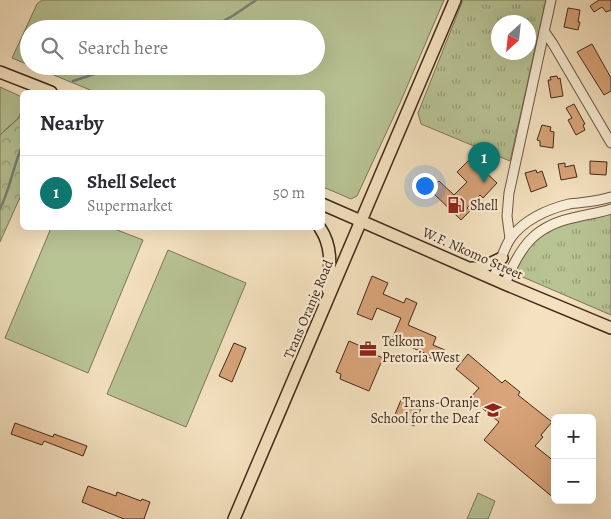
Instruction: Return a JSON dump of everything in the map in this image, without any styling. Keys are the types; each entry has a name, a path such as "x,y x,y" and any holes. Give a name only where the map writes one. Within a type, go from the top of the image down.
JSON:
{"main road":[{"name":"Trans Oranje Road","path":"234,519 455,0"},
{"path":"0,72 46,90"},
{"name":"W.F. Nkomo Street","path":"325,205 611,328"},
{"path":"321,230 327,242 330,256 326,304"},
{"path":"468,267 475,269 502,258"}],"street":[{"path":"510,240 507,216 508,199 551,0"},
{"path":"544,31 611,143"},
{"path":"493,278 510,240 528,222 539,215 569,204 611,197"},
{"path":"505,284 520,251 539,232 564,220 611,209"}],"green space":[{"path":"42,0 444,0 400,103 357,196 351,199 325,188 325,90 90,90 54,75 325,75 325,20 30,20 37,4"},
{"path":"463,0 546,0 536,45 536,15 491,15 491,60 533,60 510,161 421,124 418,113"},
{"path":"20,41 20,61 12,58"},
{"path":"0,87 20,96 20,114 17,120 0,135"},
{"path":"20,117 20,197 0,242 0,135"},
{"path":"611,214 611,315 518,275 516,265 532,243 546,231 573,221"},
{"path":"50,230 117,230 143,240 88,373 5,338"},
{"path":"168,250 246,283 186,427 107,394"},
{"path":"478,493 495,501 488,519 467,519"}],"building":[{"path":"599,0 611,0 611,10 606,12 602,7 594,12 590,6"},
{"path":"568,8 580,10 578,30 564,27"},
{"path":"592,44 611,78 611,91 604,95 577,52"},
{"path":"557,76 558,79 560,78 563,96 551,98 548,80 551,80 550,77"},
{"path":"574,104 585,124 583,125 585,130 576,135 568,120 572,118 566,108"},
{"path":"542,125 551,127 550,131 554,132 553,148 540,146 540,141 537,140"},
{"path":"472,157 497,183 483,198 480,195 467,208 470,211 461,220 430,190 439,181 454,195 467,182 457,172"},
{"path":"590,161 607,162 606,175 590,174"},
{"path":"565,163 565,167 574,165 577,177 561,180 558,164"},
{"path":"536,170 537,173 542,171 547,186 531,192 525,173"},
{"path":"372,276 388,283 383,294 404,303 406,298 417,303 408,325 436,337 433,345 445,350 440,362 428,357 429,355 392,339 401,318 377,308 372,320 357,314"},
{"path":"349,341 383,358 369,391 340,379 341,374 336,372"},
{"path":"234,343 246,348 232,382 219,376"},
{"path":"468,354 502,383 505,380 520,392 518,395 551,421 541,435 543,437 535,446 551,459 551,496 484,440 499,422 470,398 479,388 456,369"},
{"path":"403,395 423,403 414,426 394,417"},
{"path":"15,423 53,437 54,434 87,446 83,456 44,441 42,445 11,434"},
{"path":"88,486 116,496 117,492 141,501 142,499 150,502 144,519 124,519 82,502"}],"waterway":[{"path":"225,20 256,0"},
{"path":"73,81 91,75"},
{"path":"0,209 20,151"}],"place":[{"name":"Shell Select","path":"484,183"},
{"name":"Shell","path":"456,205"},
{"name":"Telkom Pretoria West","path":"368,349"},
{"name":"Trans-Oranje School for the Deaf","path":"493,410"}]}
